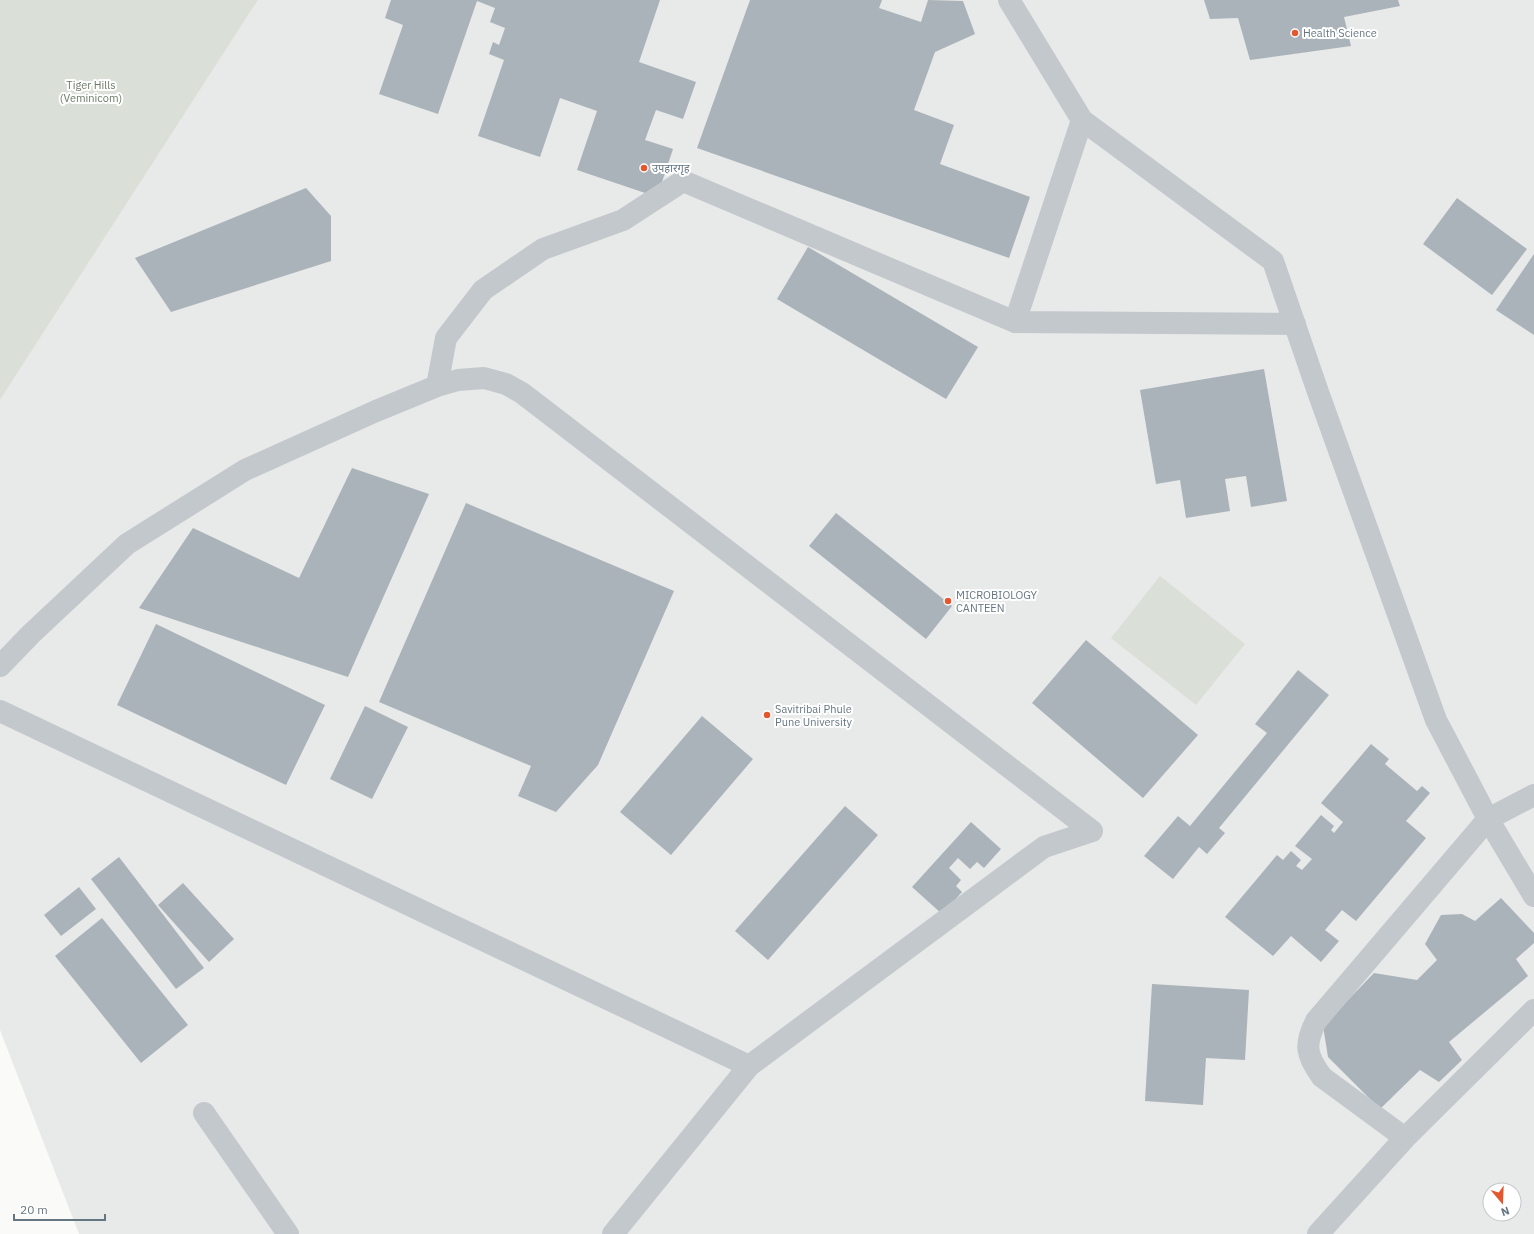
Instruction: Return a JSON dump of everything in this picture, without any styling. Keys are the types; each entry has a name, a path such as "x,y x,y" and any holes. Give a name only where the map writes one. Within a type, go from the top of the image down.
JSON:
{"lane":[{"path":"1009,0 1082,120 1273,260 1294,324 1436,720 1488,819 1534,896"},
{"path":"1015,322 1082,120"},
{"path":"437,386 446,338 483,290 543,249 623,220 683,181 1015,322 1294,324"},
{"path":"0,666 31,634 127,544 245,470 376,411 437,386 458,380 484,378 506,384 522,392 1092,831 1044,847 749,1066 613,1234"},
{"path":"0,711 749,1066"},
{"path":"1405,1138 1322,1077 1313,1065 1308,1050 1309,1035 1316,1021 1488,819 1534,795"},
{"path":"1318,1234 1405,1138 1534,1010"},
{"path":"204,1114 288,1234"}],"shaded area":[{"name":"Savitribai Phule Pune University","path":"258,0 1534,0 1534,1234 79,1234 0,1030 0,400"}],"green space":[{"name":"Tiger Hills (Veminicom)","path":"0,0 258,0 0,400"},
{"path":"1160,576 1245,644 1196,705 1111,638"}],"building":[{"path":"391,0 660,0 639,62 696,82 683,119 656,110 645,140 673,149 657,197 577,170 597,111 560,98 540,157 478,136 504,60 489,54 493,42 499,45 505,28 490,22 495,8 477,1 438,114 379,94 403,25 385,18"},
{"path":"750,0 882,0 879,8 921,22 928,0 963,1 975,34 935,52 914,110 954,125 940,164 1030,197 1009,258 697,148"},
{"name":"Health Science","path":"1204,0 1398,0 1400,6 1344,17 1351,46 1250,60 1238,18 1210,19"},
{"path":"306,188 331,216 331,261 171,312 135,258"},
{"path":"1457,198 1527,249 1492,295 1423,244"},
{"path":"808,247 978,347 946,399 777,299"},
{"path":"1534,254 1534,335 1496,310"},
{"path":"1264,369 1287,501 1251,507 1246,476 1225,479 1230,511 1186,518 1180,480 1156,484 1140,390"},
{"path":"352,468 429,494 348,677 139,608 193,528 299,578"},
{"path":"466,503 674,591 598,765 556,812 518,796 531,766 379,702"},
{"path":"836,513 952,606 926,639 809,546"},
{"path":"156,624 325,705 286,785 117,705"},
{"path":"1086,640 1198,735 1143,798 1032,703"},
{"path":"1298,670 1329,695 1219,828 1225,833 1207,854 1199,847 1173,879 1144,856 1178,816 1190,826 1267,733 1255,724"},
{"path":"365,706 408,727 372,799 330,779"},
{"path":"702,716 753,759 671,855 620,812"},
{"path":"1371,744 1389,759 1385,764 1417,791 1422,786 1430,793 1406,821 1426,838 1356,921 1342,910 1325,930 1339,941 1321,962 1291,936 1273,956 1225,917 1277,855 1283,860 1291,851 1301,860 1296,866 1302,870 1312,859 1295,846 1321,815 1334,826 1331,830 1334,833 1343,822 1321,803"},
{"path":"845,806 878,835 768,960 735,931"},
{"path":"971,822 1001,849 984,868 977,862 970,869 958,858 949,868 961,880 956,886 962,892 942,914 912,887"},
{"path":"119,857 204,968 176,989 91,879"},
{"path":"183,883 234,939 209,962 158,905"},
{"path":"79,887 96,909 61,936 44,915"},
{"path":"1501,898 1534,933 1534,943 1516,959 1528,976 1449,1042 1462,1060 1439,1082 1420,1070 1380,1109 1328,1057 1323,1026 1374,973 1417,980 1437,960 1425,944 1441,915 1462,914 1475,921"},
{"path":"102,918 188,1025 141,1063 55,956"},
{"path":"1152,984 1249,990 1245,1060 1206,1058 1203,1105 1145,1101"}],"place":[{"name":"Health Science","path":"1295,33"},
{"name":"उपहारगृह","path":"644,168"},
{"name":"MICROBIOLOGY CANTEEN","path":"948,601"},
{"name":"Savitribai Phule Pune University","path":"767,715"}]}
